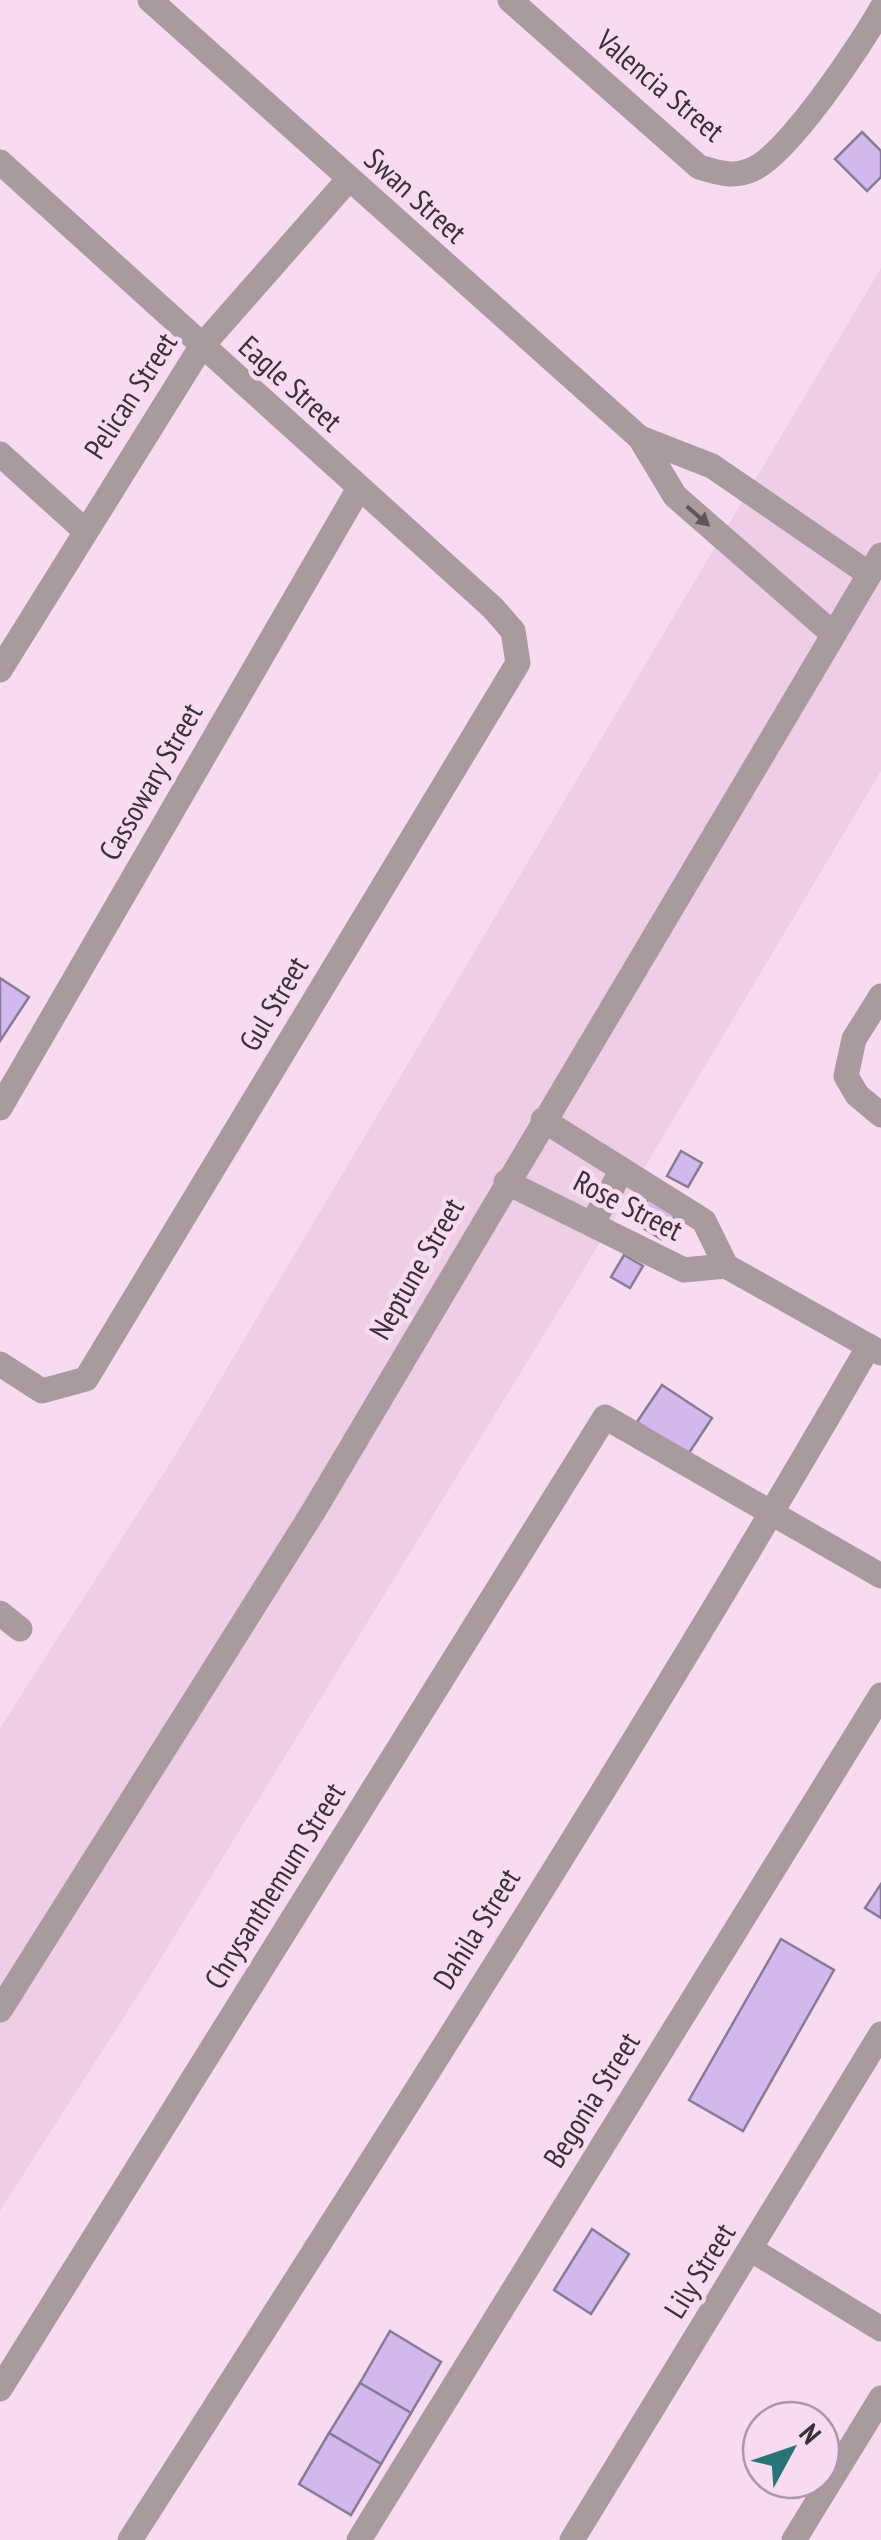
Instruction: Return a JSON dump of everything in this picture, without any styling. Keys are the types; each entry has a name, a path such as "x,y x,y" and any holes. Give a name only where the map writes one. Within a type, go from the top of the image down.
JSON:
{"street":[{"name":"Swan Street","path":"150,0 640,438 675,496 832,633"},
{"name":"Valencia Street","path":"510,0 699,166 728,176 754,170 776,150 858,50 881,9"},
{"name":"Eagle Street","path":"0,162 358,490 493,608 513,631 518,663"},
{"name":"Pelican Street","path":"0,670 83,530 201,347 348,180"},
{"name":"Swan Street","path":"640,438 712,466 875,565"},
{"path":"0,454 83,530"},
{"name":"Cassowary Street","path":"0,1108 358,490"},
{"name":"Neptune Street","path":"0,2010 313,1512 875,565"},
{"name":"Gul Street","path":"0,1364 42,1391 66,1388 86,1379 518,663"},
{"path":"881,996 854,1039 846,1076 857,1095 881,1115"},
{"name":"Rose Street","path":"543,1120 704,1222 726,1266 875,1349"},
{"path":"592,1224 622,1170"},
{"name":"Rose Street","path":"506,1182 684,1270 726,1266"},
{"name":"Dahila Street","path":"130,2540 350,2196 875,1349"},
{"name":"Chrysanthemum Street","path":"0,2389 605,1417 772,1514"},
{"path":"772,1514 881,1576"},
{"name":"Begonia Street","path":"359,2540 881,1695"},
{"name":"Lily Street","path":"572,2540 881,2034"},
{"path":"752,2250 881,2328"},
{"path":"794,2540 881,2398"}],"shaded area":[{"path":"881,268 881,771 575,1284 152,1973 0,2211 0,1728 176,1454"}],"building":[{"path":"862,132 881,151 881,177 867,191 835,159"},
{"path":"0,978 29,997 0,1041"},
{"path":"681,1151 702,1163 688,1187 667,1176"},
{"path":"649,1198 676,1214 661,1239 635,1223"},
{"path":"624,1255 643,1266 630,1288 611,1277"},
{"path":"662,1385 712,1418 687,1456 637,1422"},
{"path":"881,1884 881,1918 865,1908"},
{"path":"781,1939 834,1970 743,2131 689,2100"},
{"path":"592,2229 629,2254 591,2314 554,2290"},
{"path":"390,2331 441,2362 411,2413 360,2383"},
{"path":"360,2383 411,2413 381,2464 329,2433"},
{"path":"329,2433 381,2464 351,2515 299,2484"}]}
